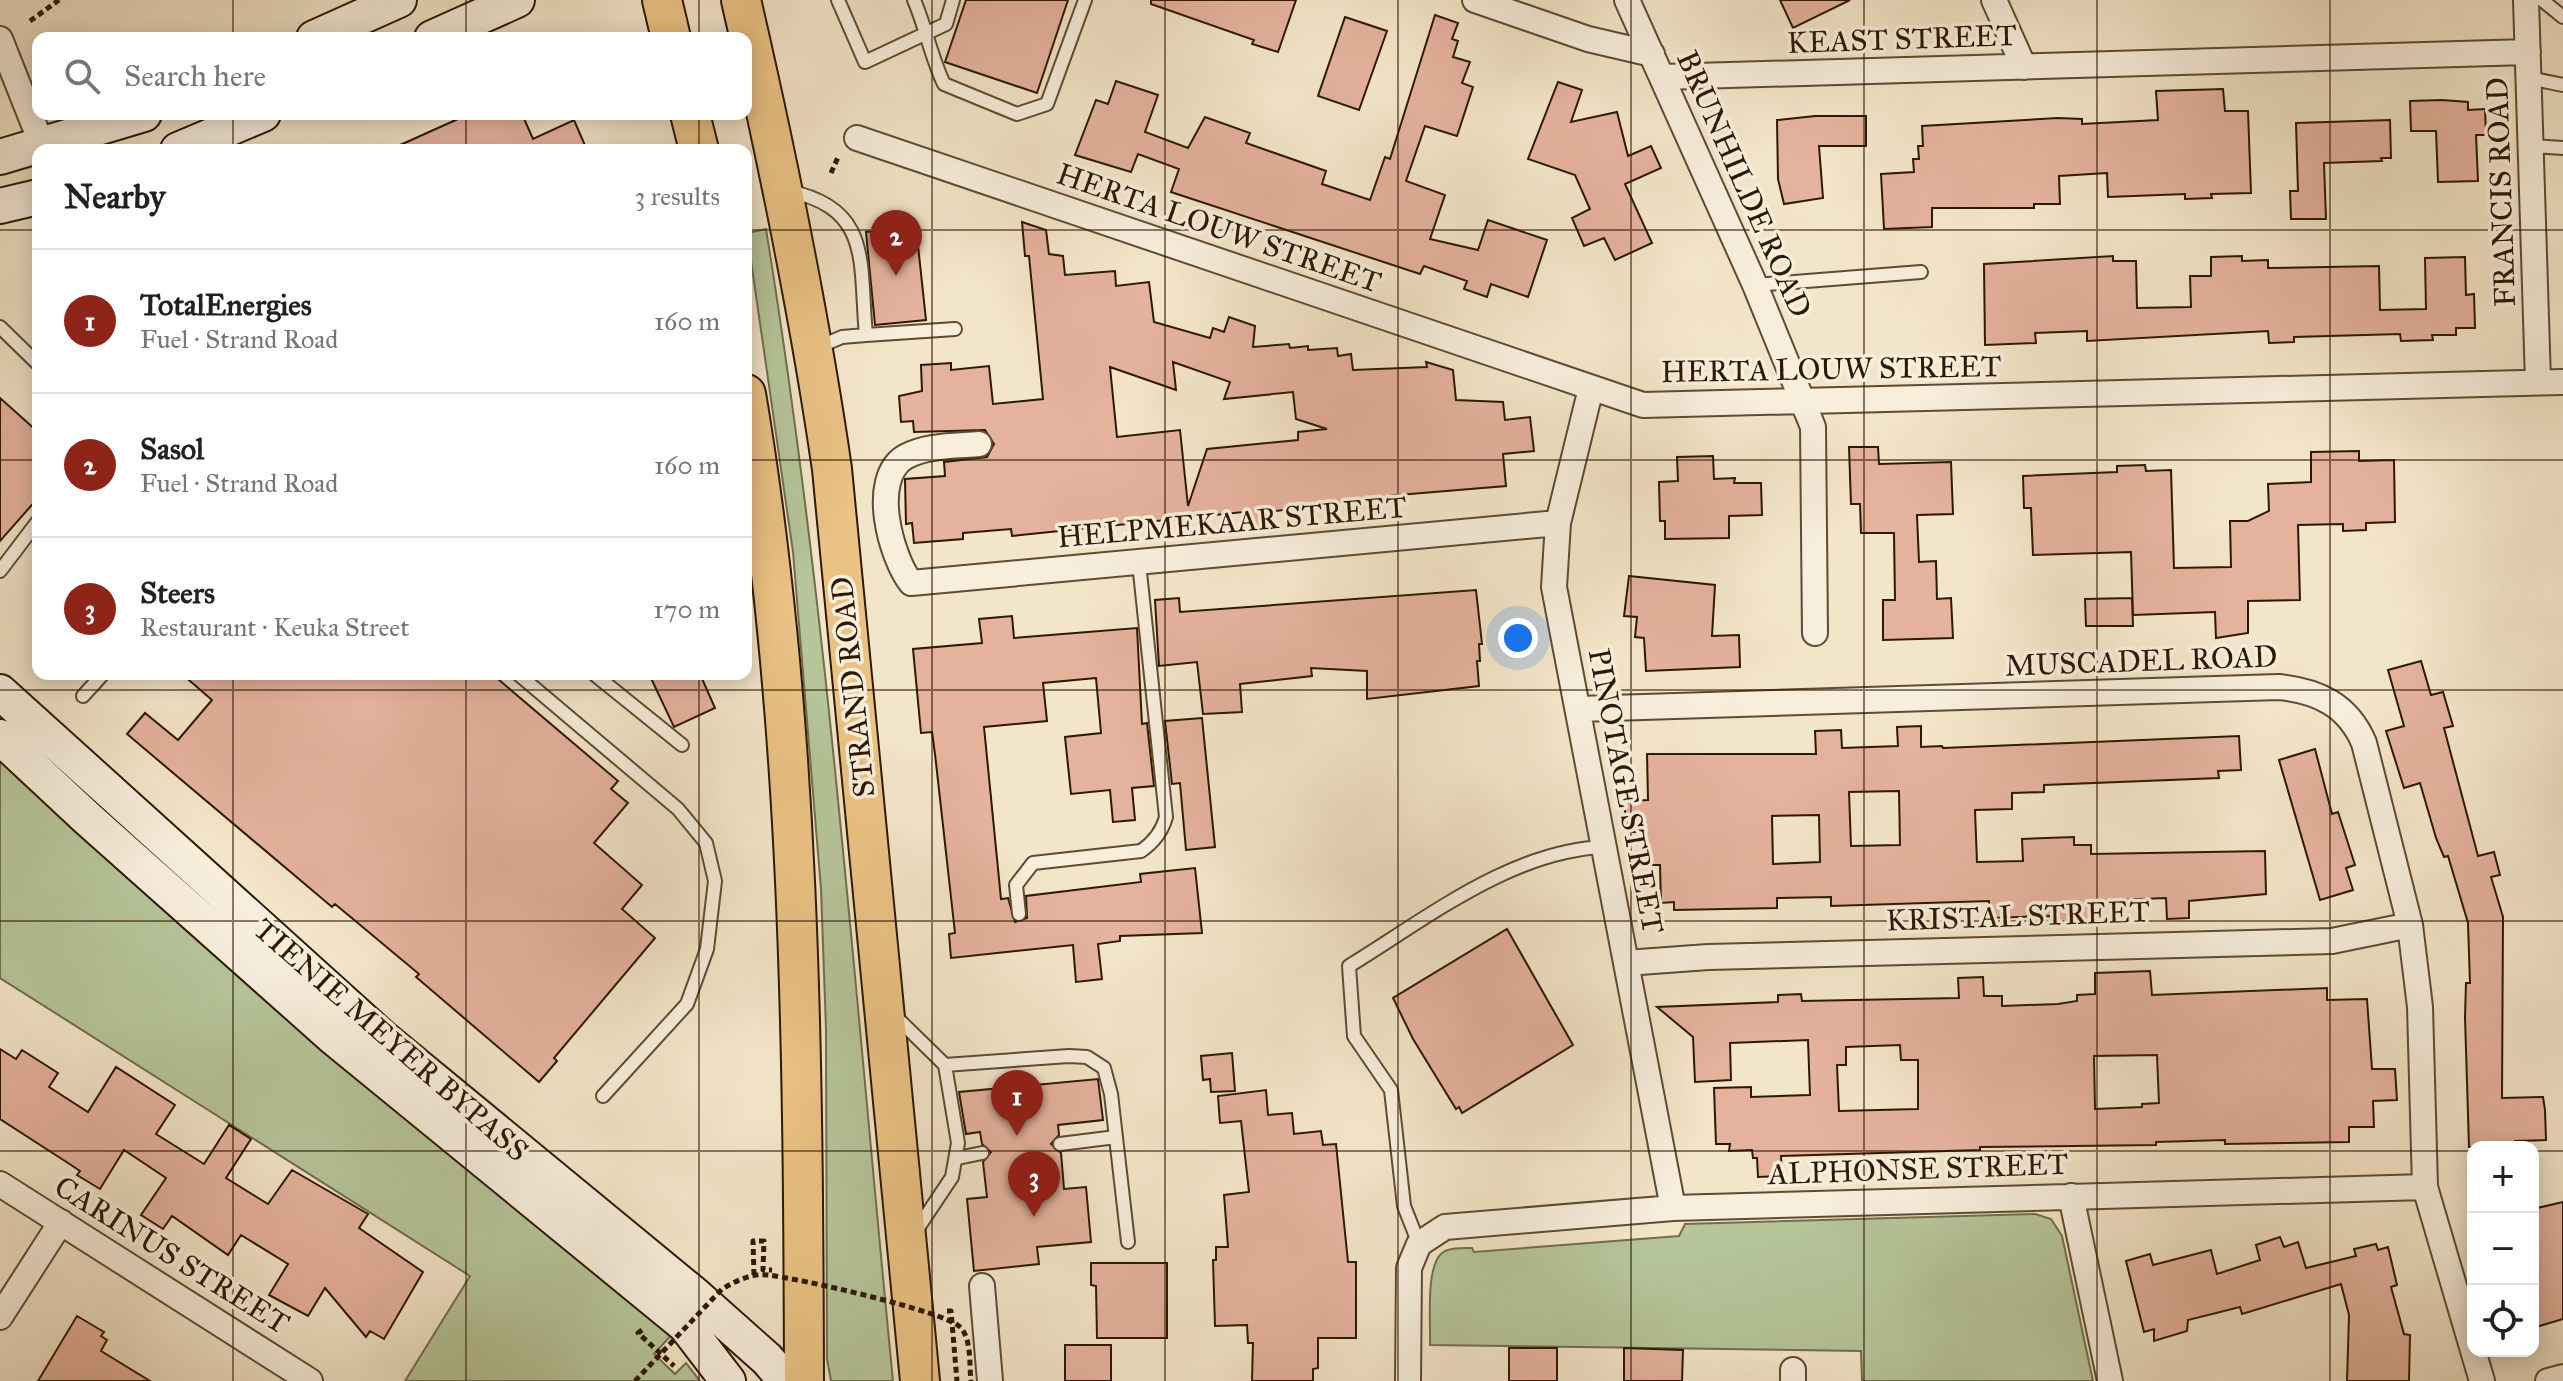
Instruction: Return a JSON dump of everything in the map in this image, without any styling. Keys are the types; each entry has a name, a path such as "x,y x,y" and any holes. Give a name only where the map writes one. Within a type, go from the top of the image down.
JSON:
{"main road":[{"path":"662,0 670,32"},
{"name":"STRAND ROAD","path":"741,0 748,32"},
{"name":"STRAND ROAD","path":"752,48 785,190 815,349 832,469 920,1381"},
{"path":"692,120 698,144"},
{"path":"752,440 780,652 794,856 804,1144 804,1381"}],"street":[{"path":"327,32 399,0"},
{"path":"445,32 517,0"},
{"path":"1475,0 1588,39 1652,54"},
{"name":"BRUNHILDE ROAD","path":"1627,0 1755,285 1813,427 1815,633"},
{"path":"1994,0 2024,67"},
{"name":"FRANCIS ROAD","path":"2526,0 2538,382"},
{"path":"0,39 32,118"},
{"name":"KEAST STREET","path":"1662,77 2528,52"},
{"path":"33,120 42,144"},
{"path":"56,144 126,120"},
{"path":"192,144 249,120"},
{"name":"HERTA LOUW STREET","path":"857,138 1643,405 2563,382"},
{"path":"0,157 32,150"},
{"path":"0,206 32,198"},
{"name":"PINOTAGE STREET","path":"1591,388 1558,523 1554,587 1673,1208"},
{"name":"HELPMEKAAR STREET","path":"979,444 915,452 900,461 889,480 886,501 895,556 911,583 1558,523"},
{"name":"MUSCADEL ROAD","path":"1579,709 2279,687 2324,698 2357,726 2410,925 2420,1007 2425,1187 2482,1381"},
{"name":"TIENIE MEYER BYPASS","path":"0,692 384,1039 683,1285 767,1359 786,1381"},
{"name":"TIENIE MEYER BYPASS","path":"0,737 333,1037 685,1325 728,1381"},
{"name":"KRISTAL STREET","path":"1626,963 1708,957 2332,941 2410,925"},
{"name":"CARINUS STREET","path":"0,1184 310,1381"},
{"name":"ALPHONSE STREET","path":"1419,1244 1440,1229 1453,1226 1673,1208 2425,1187"},
{"path":"2071,1196 2110,1381"},
{"path":"0,1317 61,1222"},
{"path":"1408,1381 1409,1268 1419,1244"},
{"path":"982,1286 990,1381"},
{"path":"2548,1381 2563,1377"}],"lane":[{"path":"838,0 865,62 946,24 953,0"},
{"path":"914,0 928,32 931,57 944,84 1017,114 1047,104 1085,0"},
{"path":"2542,0 2563,17"},
{"path":"2529,78 2563,85"},
{"path":"2532,146 2563,148"},
{"path":"785,190 818,197 839,211 856,236 866,335"},
{"path":"1755,285 1921,272"},
{"path":"0,327 32,358"},
{"path":"815,349 842,337 955,329"},
{"path":"0,571 32,529"},
{"path":"1019,914 1016,885 1033,863 1141,851 1151,844 1164,826 1166,817 1139,563"},
{"path":"83,696 98,680"},
{"path":"525,680 678,809 706,843 715,881 707,949 687,1004 603,1096"},
{"path":"601,680 682,745"},
{"path":"1419,1244 1404,1206 1391,1090 1354,1036 1349,966 1490,880 1575,848 1605,847"},
{"path":"883,1003 945,1065 958,1158 952,1177 907,1244"},
{"path":"945,1065 1087,1057 1104,1068 1108,1078 1128,1242"},
{"path":"1060,1144 1116,1137"},
{"path":"958,1158 982,1153"}],"path":[{"path":"30,21 59,0"},
{"path":"754,1275 753,1241 764,1241 763,1270"},
{"path":"635,1381 722,1289 754,1275 767,1274 860,1295 957,1323 967,1338 971,1381"},
{"path":"951,1311 957,1381"}],"green space":[{"path":"766,229 807,516 893,1381 831,1381 827,1359 826,1029 821,889 793,552 752,268 752,232"},
{"path":"0,754 676,1330 654,1354 675,1374 686,1363 700,1381 405,1381 470,1276 0,978"},
{"path":"2035,1214 2051,1219 2062,1236 2093,1381 1862,1381 1861,1351 1430,1345 1433,1270 1442,1253 1453,1249 1472,1248 1474,1252 1679,1236 1685,1224"}],"building":[{"path":"966,0 1068,0 1037,93 945,62"},
{"path":"1151,0 1296,0 1278,52 1252,44 1254,40 1151,4"},
{"path":"1780,0 1850,0 1793,28"},
{"path":"1435,15 1458,23 1452,39 1458,41 1453,57 1470,62 1462,83 1473,87 1457,136 1425,126 1406,181 1445,195 1430,239 1478,250 1488,220 1547,240 1528,297 1491,284 1487,297 1464,289 1467,281 1424,266 1420,274 1171,192 1179,169 1138,154 1131,172 1075,155 1096,100 1108,104 1116,81 1158,95 1145,132 1188,148 1205,117 1250,133 1246,143 1326,171 1322,184 1370,200 1385,157 1390,159"},
{"path":"1345,17 1387,31 1359,110 1318,96"},
{"path":"1558,82 1582,90 1571,122 1617,112 1628,156 1651,146 1661,168 1625,184 1652,243 1615,260 1604,238 1584,246 1572,218 1590,209 1575,175 1528,159"},
{"path":"2223,89 2225,111 2248,111 2251,193 2211,194 2212,198 2185,199 2185,194 2108,197 2107,173 2059,176 2060,204 2034,204 2034,208 1932,208 1932,227 1884,229 1881,174 1914,172 1913,159 1919,159 1918,146 1923,146 1922,126 2058,118 2082,119 2082,124 2158,120 2156,91"},
{"path":"2410,101 2468,102 2468,110 2485,109 2486,135 2476,135 2478,181 2438,182 2436,131 2411,131"},
{"path":"1866,116 1866,146 1819,146 1823,198 1784,204 1778,179 1777,120"},
{"path":"456,120 525,120 533,139 574,120 584,144 402,144"},
{"path":"2390,120 2391,158 2324,163 2326,219 2291,219 2290,191 2298,191 2296,123"},
{"path":"1022,222 1046,230 1049,254 1063,256 1065,275 1115,271 1116,286 1149,282 1154,322 1210,338 1213,328 1224,332 1229,317 1255,326 1253,347 1289,344 1290,348 1308,346 1308,350 1337,348 1338,356 1351,354 1353,370 1427,367 1426,362 1453,370 1456,400 1503,402 1505,420 1530,417 1534,451 1503,454 1506,486 1398,495 1268,512 1269,528 1247,530 1243,512 1012,536 1011,529 963,533 963,539 914,543 912,523 906,524 905,479 945,476 944,462 987,457 994,444 985,430 914,432 913,421 901,422 899,396 922,391 921,365 951,363 951,370 989,366 993,404 1043,399 1029,256 1025,256","holes":["1173,362 1230,382 1224,399 1293,392 1296,419 1327,429 1298,432 1298,440 1207,449 1188,506 1180,430 1117,437 1110,367 1176,390"]},
{"path":"916,227 926,320 875,325 866,232"},
{"path":"2113,256 2113,261 2136,261 2137,308 2191,307 2190,276 2211,276 2211,257 2242,256 2242,261 2268,260 2268,268 2379,266 2380,310 2426,309 2425,258 2465,257 2466,295 2474,294 2475,328 2456,328 2456,335 2432,335 2433,340 2401,341 2400,334 2294,337 2294,342 2269,343 2268,331 2087,341 2087,331 2035,333 2036,343 1985,345 1984,264"},
{"path":"0,398 32,427 32,505 0,541"},
{"path":"1849,447 1878,447 1879,464 1951,462 1953,514 1917,515 1919,562 1936,561 1937,599 1951,598 1953,638 1883,640 1883,600 1895,600 1894,533 1861,533 1860,504 1851,504"},
{"path":"2359,451 2359,461 2394,460 2395,522 2366,523 2366,530 2343,531 2343,524 2298,525 2300,600 2248,601 2248,633 2216,638 2215,612 2133,615 2131,552 2033,555 2031,508 2024,508 2023,476 2117,472 2117,466 2145,465 2146,471 2171,470 2174,568 2231,567 2230,521 2248,521 2269,511 2268,484 2311,482 2311,452"},
{"path":"1713,456 1714,479 1735,478 1734,483 1761,483 1762,515 1729,516 1729,538 1665,539 1665,521 1660,521 1659,482 1678,481 1677,457"},
{"path":"1629,576 1715,585 1712,636 1739,635 1740,667 1646,671 1644,638 1635,637 1637,617 1624,616"},
{"path":"1476,590 1482,644 1479,644 1480,661 1477,661 1479,686 1367,699 1367,671 1311,668 1312,676 1240,684 1242,712 1203,714 1197,662 1159,666 1155,600 1179,598 1180,612"},
{"path":"2132,598 2133,626 2086,626 2085,599"},
{"path":"1012,616 1014,638 1137,628 1142,724 1147,723 1154,786 1132,788 1135,820 1113,822 1110,790 1071,794 1065,737 1101,733 1096,678 1043,683 1047,721 984,727 1001,899 1008,898 1015,922 1027,918 1026,896 1141,882 1140,874 1195,868 1202,933 1120,936 1120,941 1098,944 1102,979 1076,982 1073,945 951,958 949,934 955,933 935,754 932,732 921,733 913,649 982,643 979,619"},
{"path":"2421,661 2431,695 2443,692 2453,726 2444,728 2478,856 2494,852 2500,875 2491,877 2503,917 2502,1098 2543,1097 2546,1140 2469,1141 2465,1017 2466,983 2470,983 2468,923 2448,856 2444,857 2436,838 2420,783 2404,788 2386,731 2404,726 2388,670"},
{"path":"189,680 499,680 618,781 611,789 628,803 594,843 642,885 622,909 655,938 554,1058 557,1061 539,1082 416,977 419,974 335,904 332,907 127,734 145,713 178,740 212,700"},
{"path":"652,680 703,680 715,708 674,727"},
{"path":"1202,718 1215,847 1186,850 1180,783 1172,784 1165,721"},
{"path":"1921,726 1921,747 1943,748 2239,736 2241,770 2218,771 2219,778 2044,785 2044,792 2012,793 2012,809 1975,810 1977,862 2023,861 2022,839 2074,837 2074,845 2091,845 2091,854 2265,851 2266,894 2189,901 2189,918 2167,919 2166,898 2090,901 2090,921 2051,923 2051,916 1989,918 1989,901 1831,906 1831,897 1777,898 1777,908 1674,910 1674,902 1661,903 1660,865 1644,865 1643,832 1629,832 1623,801 1648,800 1647,754 1816,754 1815,731 1841,730 1842,748 1898,746 1897,727","holes":["1899,791 1900,845 1851,846 1849,792","1819,815 1820,862 1773,864 1772,816"]},
{"path":"2315,749 2332,814 2338,812 2355,865 2346,868 2353,890 2320,900 2279,760"},
{"path":"1507,929 1573,1045 1462,1113 1459,1107 1456,1109 1413,1039 1393,998"},
{"path":"2150,971 2152,995 2327,988 2327,1000 2367,999 2372,1069 2395,1069 2397,1100 2373,1101 2374,1127 2349,1127 2349,1142 2225,1144 2225,1140 2156,1142 2156,1145 1980,1147 1980,1150 1781,1156 1782,1176 1758,1177 1757,1158 1753,1158 1752,1150 1729,1151 1730,1144 1716,1144 1714,1088 1751,1087 1751,1097 1810,1095 1808,1040 1730,1043 1731,1080 1695,1082 1693,1037 1657,1007 1778,1002 1778,995 1801,994 1802,1001 1959,998 1958,978 1983,977 1984,996 2002,996 2002,1006 2058,1004 2077,1001 2077,995 2095,994 2095,973","holes":["1900,1045 1901,1060 1918,1060 1918,1109 1839,1111 1837,1065 1846,1065 1846,1047","2157,1055 2159,1103 2095,1109 2094,1056"]},
{"path":"0,1049 16,1059 22,1050 58,1073 49,1087 88,1112 116,1067 175,1105 156,1134 204,1164 229,1125 251,1139 226,1178 268,1204 292,1170 368,1214 359,1228 423,1272 384,1339 370,1331 366,1337 325,1288 308,1316 269,1295 288,1264 241,1235 228,1255 172,1216 163,1229 141,1215 166,1178 124,1150 100,1189 77,1175 80,1171 0,1119"},
{"path":"1232,1053 1235,1091 1211,1092 1210,1079 1203,1080 1201,1056"},
{"path":"1098,1079 1103,1120 1058,1125 1059,1135 1051,1144 1061,1153 1064,1189 1086,1187 1091,1242 1037,1247 1039,1264 974,1271 967,1199 987,1197 983,1162 991,1152 982,1144 980,1132 966,1134 959,1092"},
{"path":"1266,1090 1268,1115 1292,1113 1294,1134 1321,1131 1323,1145 1336,1144 1348,1262 1356,1262 1356,1338 1318,1338 1318,1368 1313,1369 1313,1381 1252,1381 1253,1343 1248,1343 1247,1325 1215,1326 1213,1260 1216,1260 1216,1247 1228,1247 1224,1195 1249,1192 1241,1121 1220,1123 1218,1096"},
{"path":"2563,1202 2563,1319 2539,1326 2539,1213 2539,1208"},
{"path":"2280,1237 2284,1247 2298,1242 2306,1268 2356,1256 2354,1249 2376,1244 2378,1250 2388,1247 2397,1285 2391,1287 2404,1334 2410,1335 2409,1381 2347,1381 2349,1315 2341,1284 2242,1314 2240,1307 2188,1320 2187,1331 2154,1341 2154,1329 2144,1332 2126,1261 2150,1254 2153,1265 2211,1250 2217,1274 2260,1260 2256,1245"},
{"path":"1091,1263 1167,1263 1167,1338 1097,1338 1096,1286 1091,1285"},
{"path":"77,1316 104,1332 101,1336 107,1340 101,1351 150,1381 38,1381"},
{"path":"1065,1345 1111,1345 1111,1381 1065,1381"},
{"path":"1509,1348 1557,1348 1557,1381 1509,1381"},
{"path":"1624,1348 1683,1350 1682,1381 1624,1381"}],"place":[{"name":"Sasol","path":"896,276"},
{"name":"TotalEnergies","path":"1017,1136"},
{"name":"Steers","path":"1034,1217"}]}
